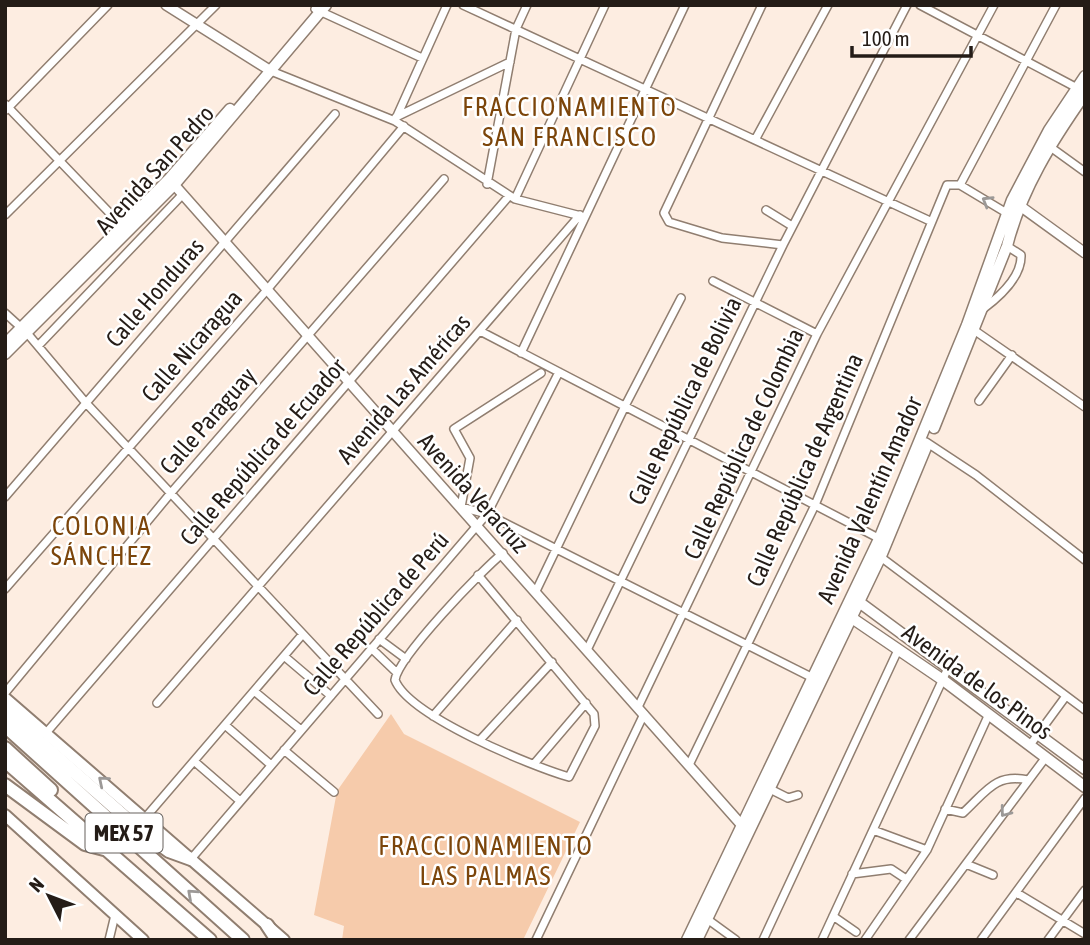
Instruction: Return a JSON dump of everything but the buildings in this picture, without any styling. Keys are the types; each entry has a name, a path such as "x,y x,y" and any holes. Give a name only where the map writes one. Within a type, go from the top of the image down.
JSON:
{"highway":[{"path":"5,711 141,831 169,851 191,859"},
{"name":"MEX 57","path":"5,726 243,940"},
{"path":"5,747 83,820 105,847"},
{"name":"MEX 57","path":"5,761 209,940"},
{"path":"5,785 85,844 105,847"},
{"path":"267,925 277,940"}],"main road":[{"name":"Avenida San Pedro","path":"5,344 172,182 320,8"},
{"name":"Avenida Valentín Amador","path":"687,940 704,916 877,554 971,328 1010,215 1046,144 1082,91 1085,76"},
{"name":"Avenida Valentín Amador","path":"971,328 982,309 1006,246 1010,215"},
{"name":"Avenida San Pedro","path":"5,354 21,328"},
{"name":"Avenida de los Pinos","path":"855,599 1085,769"},
{"name":"Avenida de los Pinos","path":"848,615 943,680 1085,787"},
{"name":"Avenida Valentín Amador","path":"746,830 770,789 816,680"},
{"path":"5,695 284,940"},
{"path":"5,815 143,940"},
{"name":"Avenida Valentín Amador","path":"697,940 704,916"}],"street":[{"path":"108,5 6,108 125,229"},
{"path":"166,5 269,69 395,119 487,184 512,197 582,216"},
{"path":"5,215 198,26 216,5"},
{"path":"395,119 447,5"},
{"path":"463,5 930,221"},
{"path":"487,184 516,29 527,5"},
{"name":"Calle República de Ecuador","path":"46,733 512,197 605,5"},
{"path":"521,352 582,216 646,90 685,5"},
{"path":"762,5 664,213 665,218 722,238 783,245"},
{"path":"755,140 828,5"},
{"name":"Calle República de Bolivia","path":"587,650 792,226 906,5"},
{"path":"920,5 1082,91"},
{"name":"Calle República de Colombia","path":"536,940 817,334 994,5"},
{"path":"1010,215 960,185 1056,5"},
{"path":"320,8 422,58"},
{"path":"395,119 510,62"},
{"name":"Calle Honduras","path":"5,497 335,114"},
{"name":"Calle Nicaragua","path":"5,589 266,291 404,126"},
{"path":"1046,144 1085,172"},
{"name":"Calle Paraguay","path":"5,695 170,494 444,179"},
{"name":"Avenida Veracruz","path":"172,182 746,830"},
{"name":"Calle República de Argentina","path":"688,765 815,505 930,221 947,186 960,185"},
{"path":"38,346 183,194"},
{"path":"1016,203 1085,253"},
{"path":"766,209 792,226"},
{"name":"Avenida Las Américas","path":"157,703 582,216"},
{"path":"982,309 998,297 1022,266 1021,256 1006,246"},
{"path":"713,281 817,334"},
{"path":"536,591 625,406 681,298"},
{"path":"5,313 38,346 86,403 170,494 378,714"},
{"path":"5,328 21,328"},
{"path":"971,328 1085,407"},
{"path":"480,331 883,540"},
{"path":"979,401 1012,355"},
{"name":"Calle República de Perú","path":"191,859 487,514 559,372"},
{"path":"541,373 454,429 470,457 461,507 487,514 748,643 816,680"},
{"path":"925,442 976,475 1085,560"},
{"path":"478,575 594,714 595,726 569,777 480,740 433,716 396,684 396,672 406,659 478,575 503,553"},
{"path":"877,554 1085,709"},
{"path":"433,716 517,620"},
{"path":"145,818 302,635"},
{"path":"379,639 406,659"},
{"path":"371,648 396,672"},
{"path":"763,940 898,650"},
{"path":"285,656 331,696"},
{"path":"480,740 552,662"},
{"path":"822,940 948,668"},
{"path":"254,691 301,730"},
{"path":"1030,746 1066,696"},
{"path":"534,764 586,704"},
{"path":"865,940 927,850 989,715"},
{"path":"225,725 271,765"},
{"path":"284,750 334,792"},
{"path":"909,940 1046,757"},
{"path":"194,761 240,801"},
{"path":"945,809 963,813 996,782 1009,776 1028,780"},
{"path":"770,789 788,798 798,795"},
{"path":"981,940 1085,798"},
{"path":"873,830 927,850"},
{"path":"966,864 993,875"},
{"path":"852,874 891,869 906,879"},
{"path":"1048,940 1085,890"},
{"path":"1017,893 1085,934"},
{"path":"109,940 115,915"},
{"path":"704,916 736,940"},
{"path":"833,916 856,932"}],"shaded area":[{"path":"391,714 404,734 580,822 523,940 342,940 344,926 314,915 337,791"}],"district":[{"name":"FRACCIONAMIENTO SAN FRANCISCO","path":"570,122"},
{"name":"COLONIA SÁNCHEZ","path":"102,541"},
{"name":"FRACCIONAMIENTO LAS PALMAS","path":"486,861"}]}
